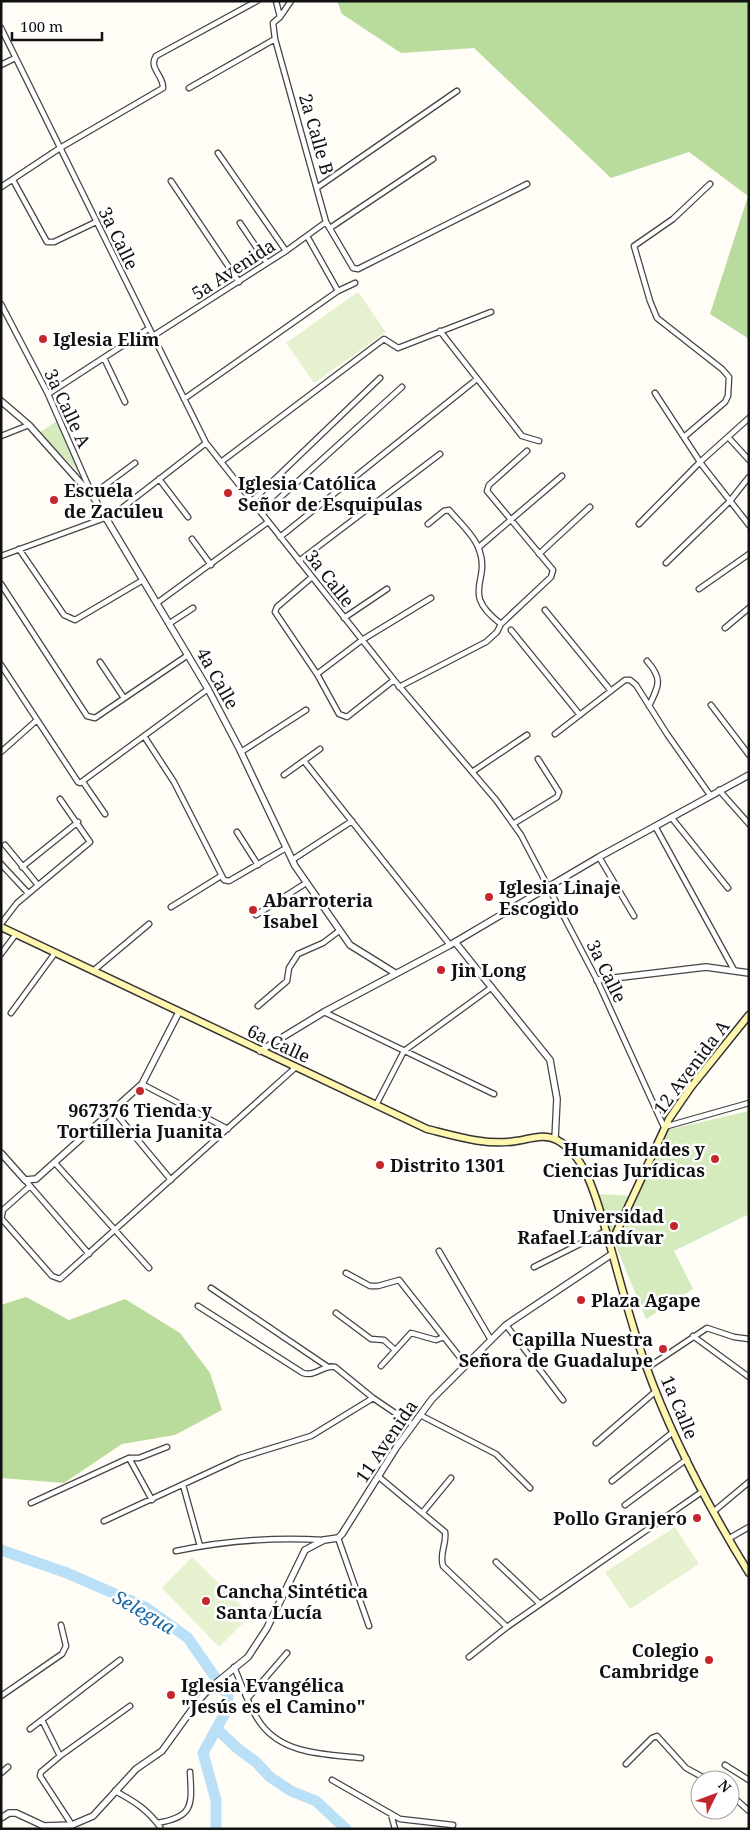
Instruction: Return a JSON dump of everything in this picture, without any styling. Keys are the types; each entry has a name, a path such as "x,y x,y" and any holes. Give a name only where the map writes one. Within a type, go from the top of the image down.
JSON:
{"main road":[{"name":"6a Calle","path":"1,925 55,953 427,1129 458,1137 503,1142 544,1136 555,1139"},
{"name":"12 Avenida A","path":"611,1250 664,1127 691,1087 749,1015"},
{"name":"1a Calle","path":"555,1139 567,1149 592,1184 647,1368 673,1432 713,1512 749,1573"}],"street":[{"path":"1,188 60,148 163,88 163,84 153,66 156,56 257,1"},
{"name":"2a Calle B","path":"276,1 280,17 272,23 275,39 318,187 326,222 353,268 358,269 527,184"},
{"path":"280,17 291,1"},
{"name":"3a Calle","path":"1,28 148,329 206,443 399,687 472,772 513,824 549,886 596,980 664,1127"},
{"path":"189,88 275,39"},
{"path":"1,65 15,58"},
{"path":"318,187 457,91"},
{"path":"218,153 286,251"},
{"path":"330,228 433,159"},
{"path":"13,180 47,242 54,242 96,222"},
{"path":"171,181 239,282"},
{"path":"684,437 725,402 728,396 730,377 657,318 634,246 680,213 710,184"},
{"name":"5a Avenida","path":"153,336 239,282 326,222"},
{"path":"240,223 267,263"},
{"path":"308,236 338,292"},
{"path":"184,399 338,292 355,283"},
{"name":"3a Calle A","path":"1,304 48,394 93,497"},
{"path":"221,462 384,339 393,347 398,348 491,312"},
{"path":"48,394 148,329"},
{"path":"440,331 522,436 539,441"},
{"path":"104,358 124,402"},
{"path":"252,501 380,378"},
{"path":"280,537 477,379"},
{"path":"262,514 402,388"},
{"path":"655,392 700,462 749,525"},
{"name":"4a Calle","path":"1,401 29,425 93,497 208,689 241,752 292,860 306,883 340,931 358,952 396,973"},
{"path":"639,524 700,462 749,418"},
{"path":"1,436 29,425"},
{"path":"728,437 749,460"},
{"path":"1,556 113,515 206,443"},
{"path":"399,687 486,642 497,632 500,624 551,577 553,570 487,491 528,452"},
{"path":"299,561 440,454"},
{"path":"93,497 135,463"},
{"path":"479,547 562,476"},
{"path":"666,563 730,501 749,477"},
{"path":"159,479 188,517"},
{"path":"538,554 590,507"},
{"path":"428,524 444,511 449,510 479,547 482,565 478,593 479,602 500,624"},
{"path":"157,603 268,522"},
{"path":"192,539 211,565"},
{"path":"20,548 64,615 70,619 75,620 142,580"},
{"path":"700,589 749,554"},
{"path":"312,577 277,607 275,612 317,674 339,714 347,717 394,680"},
{"path":"1,584 87,716 95,718 188,655"},
{"path":"344,618 387,589"},
{"path":"317,674 362,640 431,598"},
{"path":"170,623 193,608"},
{"path":"725,628 749,608"},
{"path":"545,610 611,691"},
{"path":"511,630 580,715"},
{"path":"647,661 657,672 658,679 658,686 650,706"},
{"path":"100,662 124,698"},
{"path":"1,665 78,782 83,782 208,689"},
{"path":"1,677 6,673"},
{"path":"555,734 624,680 630,680 636,685 710,795"},
{"path":"711,705 749,755"},
{"path":"241,752 306,710"},
{"path":"1,752 37,720"},
{"path":"472,772 526,735"},
{"path":"144,736 174,782 224,880 229,881 286,848"},
{"path":"284,775 320,749"},
{"path":"513,824 557,797 559,792 538,758"},
{"path":"304,761 550,1060 557,1099 555,1139"},
{"path":"260,1051 324,1012 452,943 599,857 749,775"},
{"path":"83,782 105,814"},
{"path":"719,790 749,824"},
{"path":"1,925 11,909 28,893 90,842 78,822 60,799"},
{"path":"671,817 728,888"},
{"path":"292,860 352,821"},
{"path":"22,867 78,822"},
{"path":"655,826 734,970"},
{"path":"237,832 258,865"},
{"path":"5,845 38,885"},
{"path":"599,857 634,916"},
{"path":"1,864 28,893"},
{"path":"171,907 221,876"},
{"path":"256,915 306,883"},
{"path":"94,971 149,924"},
{"path":"258,1006 287,981 289,968 298,954 323,943 340,931"},
{"path":"1,954 16,934"},
{"path":"11,1013 55,953"},
{"path":"596,980 706,967 749,973"},
{"path":"376,1105 404,1051 492,988"},
{"path":"25,1180 36,1179 142,1084 179,1012"},
{"path":"324,1012 494,1094"},
{"path":"30,1186 3,1210 1,1219 56,1279 60,1280 296,1067"},
{"path":"142,1084 228,1128"},
{"path":"664,1127 749,1103"},
{"path":"113,1110 171,1180"},
{"path":"1,1153 88,1254"},
{"path":"55,1162 114,1231 149,1268"},
{"path":"534,1267 606,1231"},
{"name":"11 Avenida","path":"338,1538 345,1531 379,1476 432,1399 506,1325 611,1250"},
{"path":"439,1251 491,1340"},
{"path":"346,1273 370,1286 378,1286 399,1280 466,1365"},
{"path":"211,1288 328,1367 335,1368 373,1398 413,1425"},
{"path":"198,1306 303,1374 317,1373 328,1367"},
{"path":"336,1313 371,1339 384,1340 396,1350"},
{"path":"506,1325 563,1400"},
{"path":"647,1368 707,1328 734,1337 749,1339"},
{"path":"381,1366 411,1333 436,1340 444,1337"},
{"path":"693,1336 749,1377"},
{"path":"596,1443 656,1390"},
{"path":"104,1521 240,1458 311,1436 373,1398"},
{"path":"420,1415 496,1454 530,1488"},
{"path":"612,1481 673,1432"},
{"path":"31,1502 129,1458 139,1458 167,1447"},
{"path":"129,1458 152,1500"},
{"path":"625,1505 687,1459"},
{"path":"379,1476 445,1532 446,1539 441,1556 442,1566 507,1627"},
{"path":"422,1512 450,1478"},
{"path":"713,1512 749,1482"},
{"path":"183,1486 200,1546"},
{"path":"469,1657 507,1627 703,1491"},
{"path":"728,1538 749,1527"},
{"path":"176,1551 200,1546 282,1538 324,1540 338,1538 369,1626"},
{"path":"1,1818 12,1813 44,1826 72,1824 93,1816 136,1769 162,1751 198,1700 234,1667 248,1657 262,1637 301,1555 305,1550 324,1540"},
{"path":"496,1562 540,1604"},
{"path":"1,1696 62,1654 66,1646 62,1625"},
{"path":"248,1698 287,1653"},
{"path":"30,1729 120,1660"},
{"path":"234,1667 261,1725 290,1747 303,1751 361,1758"},
{"path":"72,1824 40,1776 60,1756 130,1706"},
{"path":"42,1720 60,1756"},
{"path":"626,1764 652,1738 657,1736 690,1770"},
{"path":"725,1765 749,1780"},
{"path":"1,1772 8,1767"},
{"path":"115,1791 135,1802 150,1814 159,1825 180,1818 189,1808 191,1798 190,1772"},
{"path":"332,1780 404,1820 453,1825"},
{"path":"391,1814 395,1829"}],"green space":[{"path":"337,1 749,1 749,339 710,314 748,196 689,152 611,178 474,48 401,53 342,14"},
{"path":"358,292 386,332 314,383 286,343"},
{"path":"60,419 86,475 83,476 39,433"},
{"name":"Universidad Rafael Landívar","path":"749,1111 749,1214 674,1251 693,1289 646,1319 616,1246 667,1130"},
{"path":"597,1194 633,1196 611,1243"},
{"path":"26,1297 69,1320 125,1299 180,1333 210,1373 222,1410 175,1435 122,1444 64,1483 1,1478 1,1305"},
{"path":"675,1527 699,1564 630,1609 605,1572"},
{"name":"Cancha Sintética Santa Lucía","path":"192,1557 251,1615 219,1647 162,1588"}],"waterway":[{"name":"Selegua","path":"1,1550 67,1573 145,1607 188,1638 228,1696 224,1715 203,1753 216,1800 216,1829"},
{"path":"217,1729 237,1748 256,1762 270,1777 291,1791 316,1801 346,1829"}],"place":[{"name":"Iglesia Elim","path":"43,339"},
{"name":"Iglesia Católica Señor de Esquipulas","path":"228,493"},
{"name":"Escuela de Zaculeu","path":"54,500"},
{"name":"Iglesia Linaje Escogido","path":"489,897"},
{"name":"Abarroteria Isabel","path":"253,910"},
{"name":"Jin Long","path":"441,970"},
{"name":"967376 Tienda y Tortilleria Juanita","path":"140,1091"},
{"name":"Humanidades y Ciencias Jurídicas","path":"715,1159"},
{"name":"Distrito 1301","path":"380,1165"},
{"name":"Universidad Rafael Landívar","path":"674,1226"},
{"name":"Plaza Agape","path":"581,1300"},
{"name":"Capilla Nuestra Señora de Guadalupe","path":"663,1349"},
{"name":"Pollo Granjero","path":"697,1518"},
{"name":"Cancha Sintética Santa Lucía","path":"206,1601"},
{"name":"Colegio Cambridge","path":"709,1660"},
{"name":"Iglesia Evangélica \"Jesús es el Camino\"","path":"171,1695"}]}
